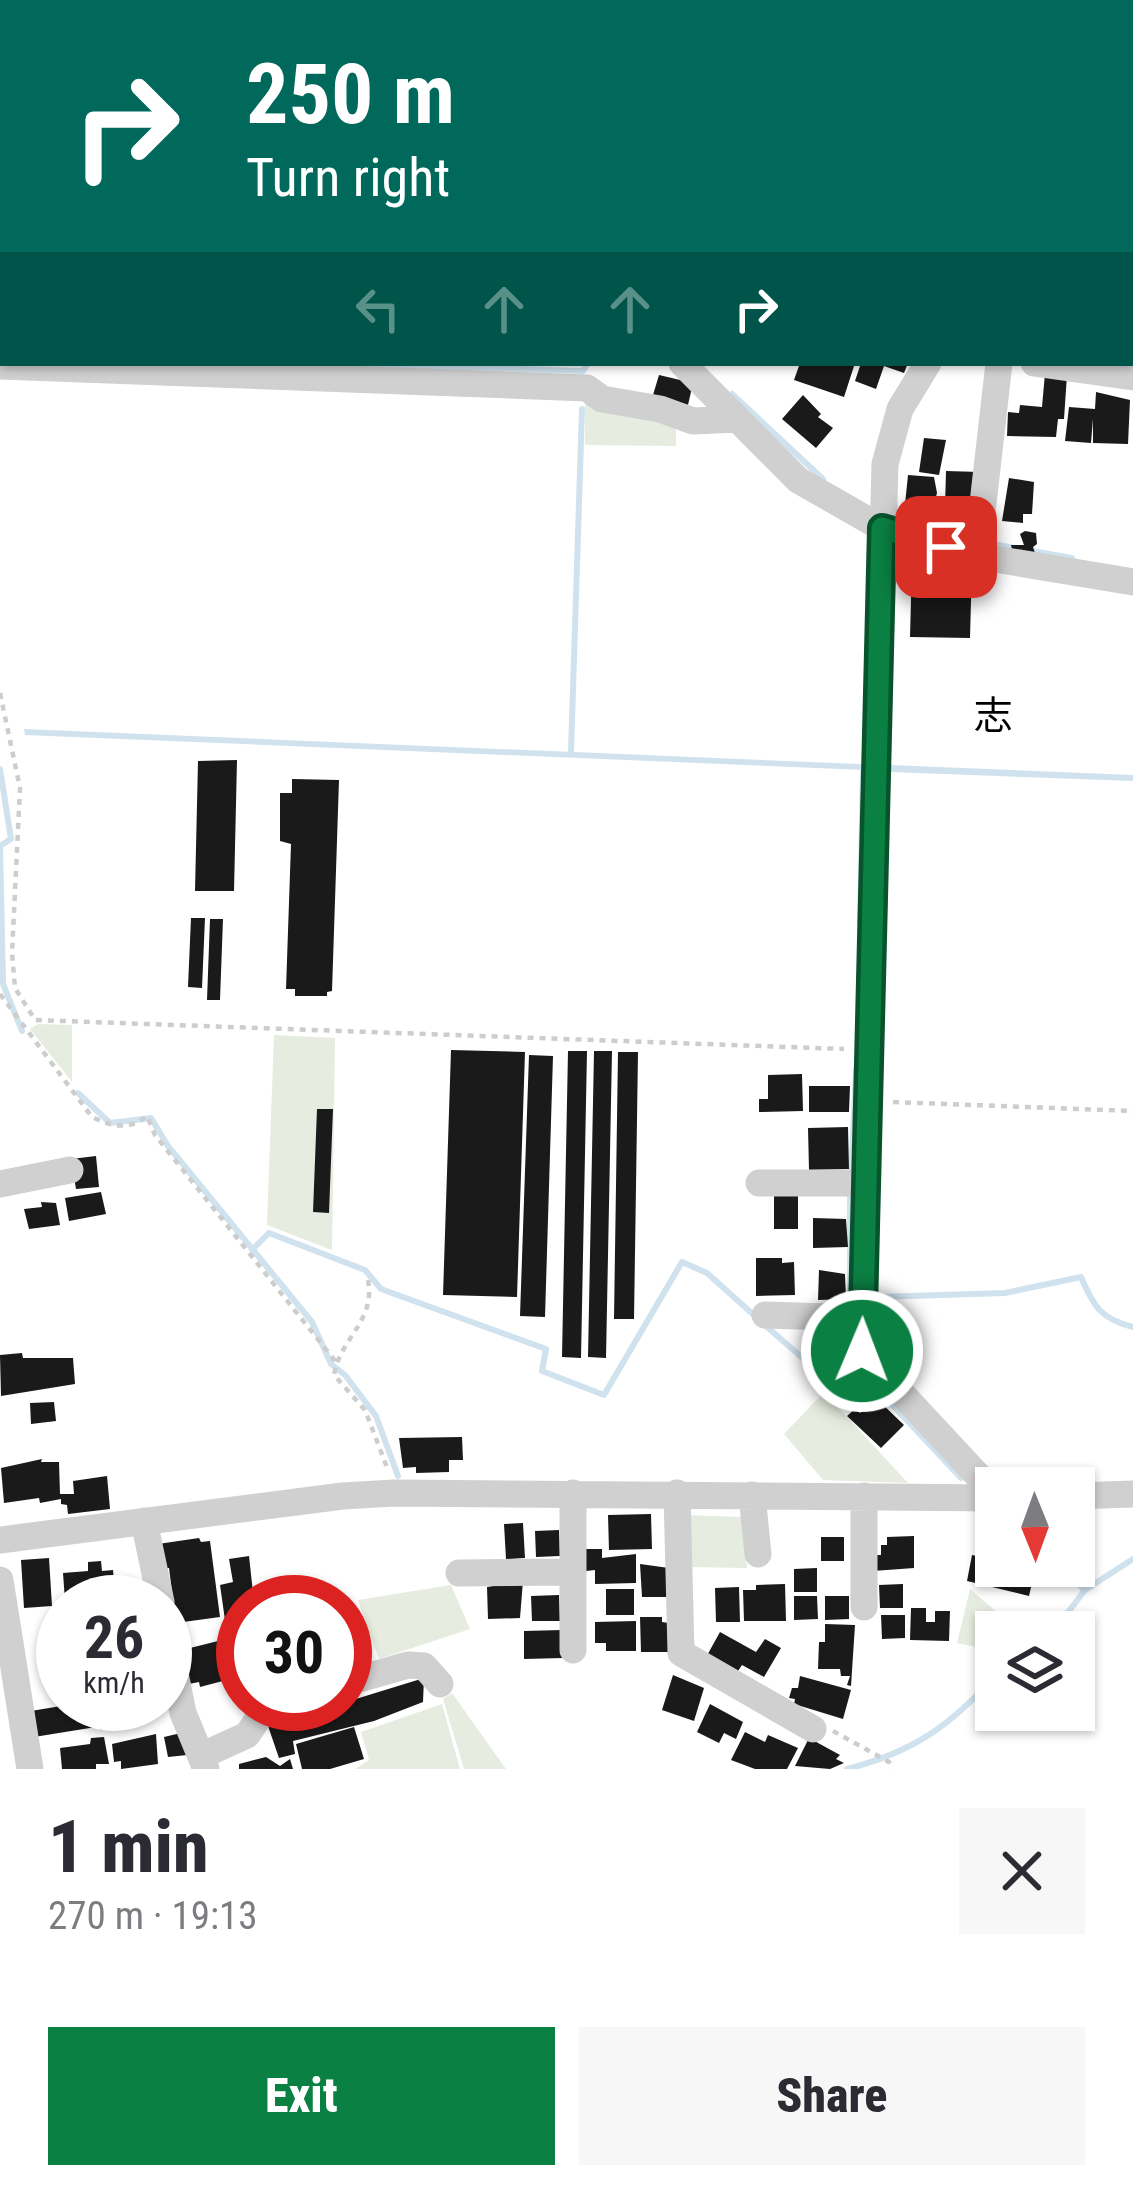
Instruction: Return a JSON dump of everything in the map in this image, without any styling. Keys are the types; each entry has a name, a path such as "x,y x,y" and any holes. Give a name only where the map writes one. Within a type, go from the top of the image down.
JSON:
{"street":[{"path":"0,366 319,371 587,388 602,399 693,421 737,418"},
{"path":"587,388 599,366"},
{"path":"685,366 798,480 882,528 977,556 1133,582"},
{"path":"926,366 900,409 886,464 862,1351 975,1474"},
{"path":"977,556 999,366"},
{"path":"1055,366 1133,377"},
{"path":"0,1184 70,1170"},
{"path":"759,1183 866,1183"},
{"path":"765,1315 862,1318"},
{"path":"1,1537 394,1493 975,1497"},
{"path":"573,1493 573,1650"},
{"path":"677,1493 681,1653 822,1729"},
{"path":"1095,1495 1133,1494"},
{"path":"752,1495 758,1554"},
{"path":"864,1496 864,1607"},
{"path":"144,1521 155,1575"},
{"path":"459,1574 573,1571"},
{"path":"0,1580 11,1722 30,1769"},
{"path":"372,1675 408,1665 424,1666 440,1684"},
{"path":"190,1731 203,1762 251,1731"}],"path":[{"path":"0,693 20,788 15,988 35,1020 867,1049"},
{"path":"0,994 92,1117 124,1126 139,1124 146,1116 155,1135 336,1362"},
{"path":"867,1102 1133,1111"},
{"path":"368,1280 367,1316 336,1362 334,1375 365,1410 394,1493"},
{"path":"822,1729 889,1762 893,1769"}],"shaded area":[{"path":"585,403 676,425 676,446 585,445"},
{"path":"38,1024 72,1025 72,1082 30,1029"},
{"path":"274,1035 335,1038 332,1250 267,1225"},
{"path":"824,1392 908,1483 823,1480 784,1434"},
{"path":"685,1515 742,1517 747,1568 687,1567"},
{"path":"451,1585 470,1629 379,1659 372,1639 372,1598"},
{"path":"970,1589 996,1611 975,1611 975,1647 957,1643"},
{"path":"452,1693 506,1769 464,1769 443,1699"},
{"path":"442,1704 460,1769 355,1769 369,1760 361,1732"}],"water":[{"path":"24,729 858,764 866,765 866,770 25,735"},
{"path":"890,765 1133,775 1133,781 890,772"}],"building":[{"path":"799,366 854,366 844,397 794,380"},
{"path":"860,366 884,366 876,389 855,381"},
{"path":"1045,373 1067,375 1064,419 1058,419 1056,437 1007,436 1008,412 1019,413 1020,405 1042,407"},
{"path":"659,375 693,383 688,405 653,395"},
{"path":"1096,392 1130,400 1128,444 1093,443 1093,419 1091,443 1065,441 1069,407 1095,409"},
{"path":"803,395 821,414 818,417 833,428 816,448 782,419"},
{"path":"924,438 946,440 939,475 919,472"},
{"path":"946,471 980,472 978,508 945,507"},
{"path":"908,475 934,477 937,493 930,518 904,514"},
{"path":"1009,478 1034,482 1032,514 1023,514 1023,523 1002,521"},
{"path":"1036,533 1036,556 1013,553 1011,545 1024,545 1020,534"},
{"path":"912,562 972,564 970,638 910,637"},
{"path":"237,760 234,891 195,891 198,761"},
{"path":"292,779 339,780 332,991 327,996 295,996 295,989 286,989 291,844 280,841 280,793 292,793"},
{"path":"191,918 205,918 202,988 188,987"},
{"path":"210,919 223,919 220,1000 207,1000"},
{"path":"451,1050 525,1052 517,1297 443,1295"},
{"path":"568,1051 587,1051 581,1358 562,1357"},
{"path":"594,1051 612,1051 606,1358 588,1357"},
{"path":"618,1052 638,1052 634,1319 614,1319"},
{"path":"529,1055 553,1056 545,1317 520,1316"},
{"path":"802,1074 803,1111 759,1112 759,1099 768,1099 768,1075"},
{"path":"809,1086 850,1086 849,1112 809,1112"},
{"path":"317,1109 333,1109 329,1213 313,1212"},
{"path":"848,1127 849,1169 809,1170 808,1128"},
{"path":"96,1156 99,1187 76,1189 71,1159"},
{"path":"101,1192 106,1214 69,1221 65,1198"},
{"path":"798,1194 798,1229 774,1229 774,1195"},
{"path":"41,1202 56,1203 60,1225 29,1229 24,1209 42,1207"},
{"path":"813,1218 846,1219 848,1247 813,1248"},
{"path":"756,1258 794,1262 795,1295 756,1296"},
{"path":"819,1270 845,1274 846,1299 818,1300"},
{"path":"825,1333 843,1334 844,1356 811,1357 810,1340 825,1340"},
{"path":"22,1353 23,1358 73,1358 75,1384 1,1396 0,1355"},
{"path":"876,1398 904,1425 881,1448 847,1416 855,1409 860,1413"},
{"path":"54,1402 56,1421 31,1424 30,1403"},
{"path":"462,1437 463,1460 449,1460 449,1472 416,1473 416,1467 403,1468 399,1438"},
{"path":"42,1459 59,1462 60,1494 74,1494 73,1481 107,1476 110,1509 68,1514 61,1499 4,1503 1,1468"},
{"path":"651,1514 652,1549 609,1550 608,1515"},
{"path":"523,1523 525,1558 506,1559 504,1524"},
{"path":"559,1530 560,1556 536,1557 535,1531"},
{"path":"914,1536 914,1568 873,1571 873,1555 881,1555 887,1537"},
{"path":"821,1537 844,1537 844,1561 821,1561"},
{"path":"199,1538 210,1541 216,1618 192,1621 192,1575 170,1575 169,1568 163,1568 158,1544"},
{"path":"585,1549 602,1549 602,1558 636,1554 636,1583 595,1584 595,1570 586,1571"},
{"path":"972,1555 975,1556 975,1583 967,1581"},
{"path":"249,1556 251,1575 232,1575 229,1559"},
{"path":"49,1558 50,1575 36,1575 36,1607 24,1608 21,1560"},
{"path":"101,1561 102,1571 113,1570 113,1575 63,1575 88,1571 88,1562"},
{"path":"640,1564 669,1568 670,1597 642,1597"},
{"path":"817,1568 817,1592 794,1592 794,1569"},
{"path":"523,1581 520,1618 488,1619 487,1587"},
{"path":"785,1584 786,1621 744,1621 743,1590"},
{"path":"903,1584 903,1608 880,1608 879,1585"},
{"path":"739,1587 740,1622 716,1622 715,1588"},
{"path":"992,1587 1031,1587 1029,1596"},
{"path":"606,1589 634,1589 634,1615 606,1615"},
{"path":"559,1595 560,1621 532,1621 531,1596"},
{"path":"794,1596 817,1596 818,1619 794,1620"},
{"path":"825,1596 849,1596 849,1619 825,1620"},
{"path":"911,1608 926,1608 926,1622 935,1622 935,1611 950,1611 949,1641 910,1640"},
{"path":"881,1615 905,1615 905,1638 882,1639"},
{"path":"640,1617 662,1617 662,1622 669,1623 669,1652 641,1652"},
{"path":"636,1621 636,1651 606,1651 606,1643 595,1643 595,1622"},
{"path":"825,1624 855,1625 851,1686 847,1685 850,1676 841,1676 840,1669 818,1669"},
{"path":"562,1630 563,1658 524,1659 524,1631"},
{"path":"720,1632 756,1652 765,1639 781,1648 764,1677 742,1665 736,1674 705,1659"},
{"path":"216,1642 216,1683 200,1687 199,1682 192,1683 192,1648"},
{"path":"673,1675 704,1688 694,1721 662,1710"},
{"path":"800,1676 851,1690 843,1719 794,1704 795,1699 789,1698"},
{"path":"424,1678 423,1702 372,1721 372,1694"},
{"path":"710,1704 743,1722 736,1739 724,1733 719,1743 697,1732"},
{"path":"36,1710 36,1731 71,1731 34,1737 31,1711"},
{"path":"270,1731 334,1731 293,1741 295,1754 279,1758"},
{"path":"355,1731 364,1759 330,1769 302,1769 296,1744"},
{"path":"745,1732 765,1742 768,1735 798,1748 787,1769 755,1769 731,1760"},
{"path":"181,1733 187,1755 168,1757 164,1737"},
{"path":"156,1734 158,1764 121,1769 121,1761 114,1762 112,1744"},
{"path":"104,1737 109,1764 62,1769 60,1748"},
{"path":"809,1738 840,1755 836,1759 844,1763 830,1769 795,1766"},
{"path":"266,1757 280,1766 290,1759 293,1769 239,1769 239,1764"}],"waterway":[{"path":"430,366 583,371 586,366"},
{"path":"732,394 823,479"},
{"path":"571,752 582,409"},
{"path":"984,542 1019,549"},
{"path":"1032,551 1072,558"},
{"path":"0,769 11,839 0,846 3,984 22,1031"},
{"path":"860,924 863,769"},
{"path":"851,1178 856,1071"},
{"path":"78,1093 110,1123 151,1118 168,1146 312,1322 331,1364 376,1416 398,1476"},
{"path":"850,1191 850,1297"},
{"path":"252,1250 269,1233 365,1270 381,1289 546,1349 542,1371 604,1395 682,1262 707,1273 756,1317"},
{"path":"877,1297 1005,1293 1081,1277 1100,1310 1133,1327"},
{"path":"766,1326 823,1376 860,1376 870,1381 961,1478"},
{"path":"1069,1611 1085,1590 1133,1559"},
{"path":"847,1769 912,1745 975,1696"}],"district":[{"name":"志","path":"993,715"}],"route":[{"path":"862,1351 882,528 946,547"}]}
